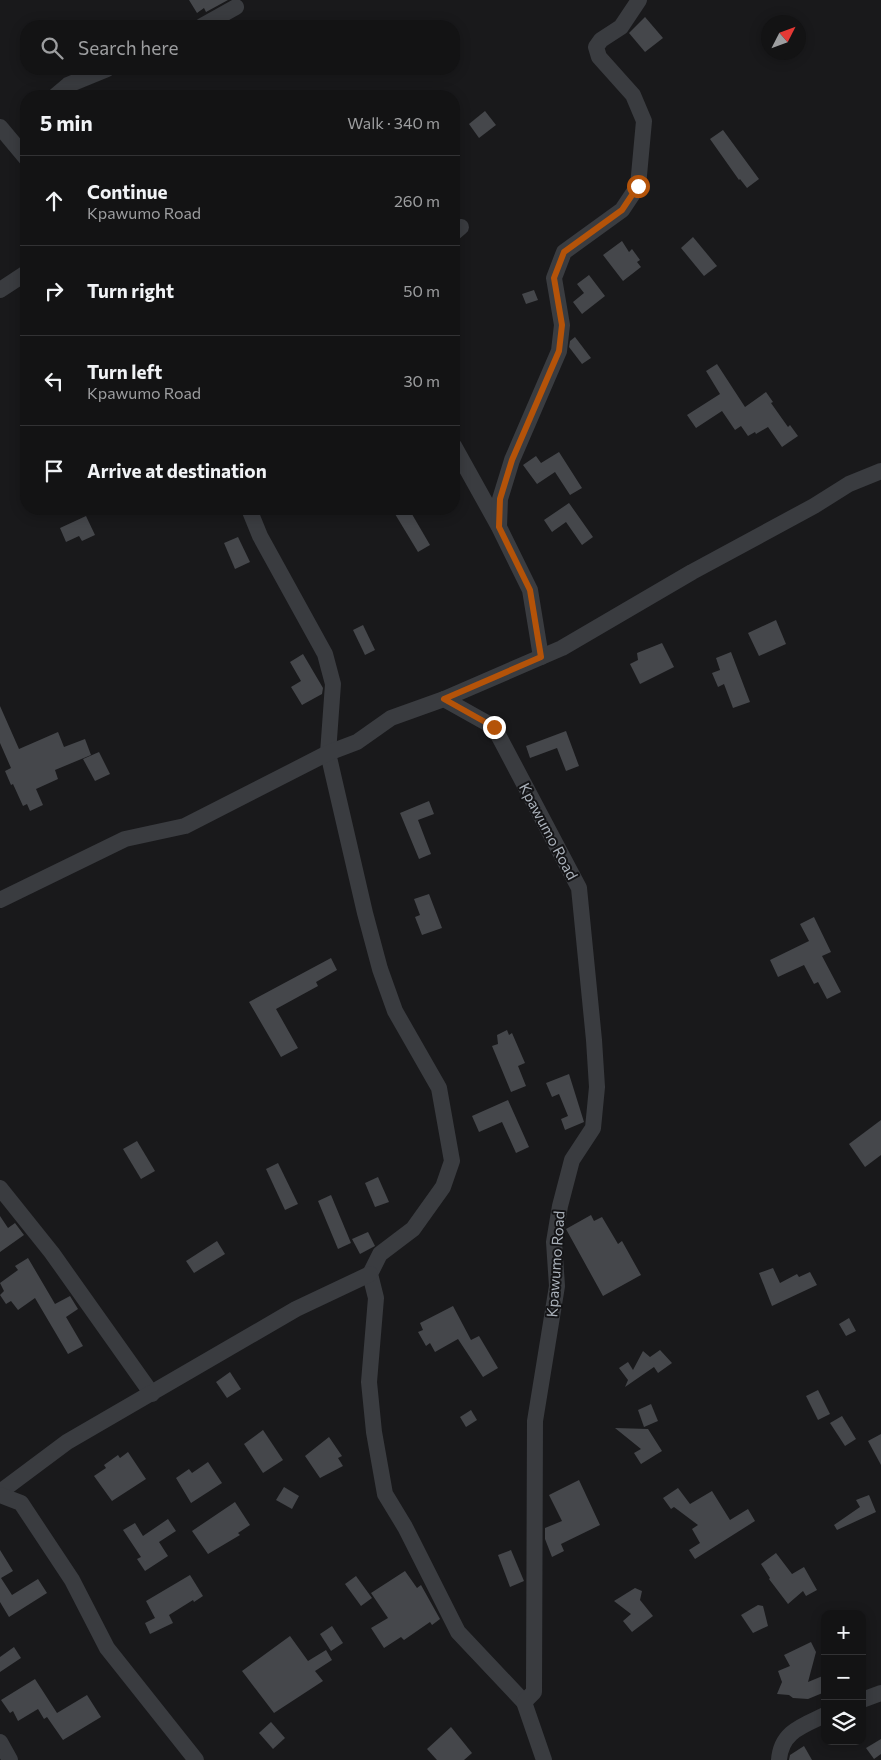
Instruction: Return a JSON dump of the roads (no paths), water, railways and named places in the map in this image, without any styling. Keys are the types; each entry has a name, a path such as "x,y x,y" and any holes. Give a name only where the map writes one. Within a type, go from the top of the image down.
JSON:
{"street":[{"path":"499,527 500,499 512,460 559,351 562,325 554,278 564,252 622,210 638,186 644,120 633,95 599,57 596,47 601,40 622,27 639,0"},
{"path":"212,20 236,6"},
{"path":"63,90 93,75"},
{"path":"0,127 20,151"},
{"path":"0,290 20,277"},
{"path":"460,457 499,527 530,590 541,657"},
{"path":"0,900 125,839 185,826 328,753 357,742 391,718 444,699 562,648 692,572 814,506 849,484 881,471"},
{"path":"196,1760 107,1648 72,1580 21,1503 0,1493 67,1442 296,1309 370,1274 380,1254 413,1229 443,1187 452,1161 438,1088 396,1011 380,968 328,753 333,684 325,654 260,536 251,515"},
{"name":"Kpawumo Road","path":"444,699 494,727 579,888 594,1040 597,1087 593,1128 572,1160 560,1206 554,1242 557,1286 535,1421 534,1692 524,1702"},
{"path":"0,1188 52,1253 152,1394"},
{"path":"370,1274 376,1298 369,1382 374,1432 386,1494 405,1527 458,1632 524,1702 544,1760"},
{"path":"866,1698 881,1692"},
{"path":"779,1760 780,1746 792,1731 821,1717"},
{"path":"0,1742 10,1760"}]}
